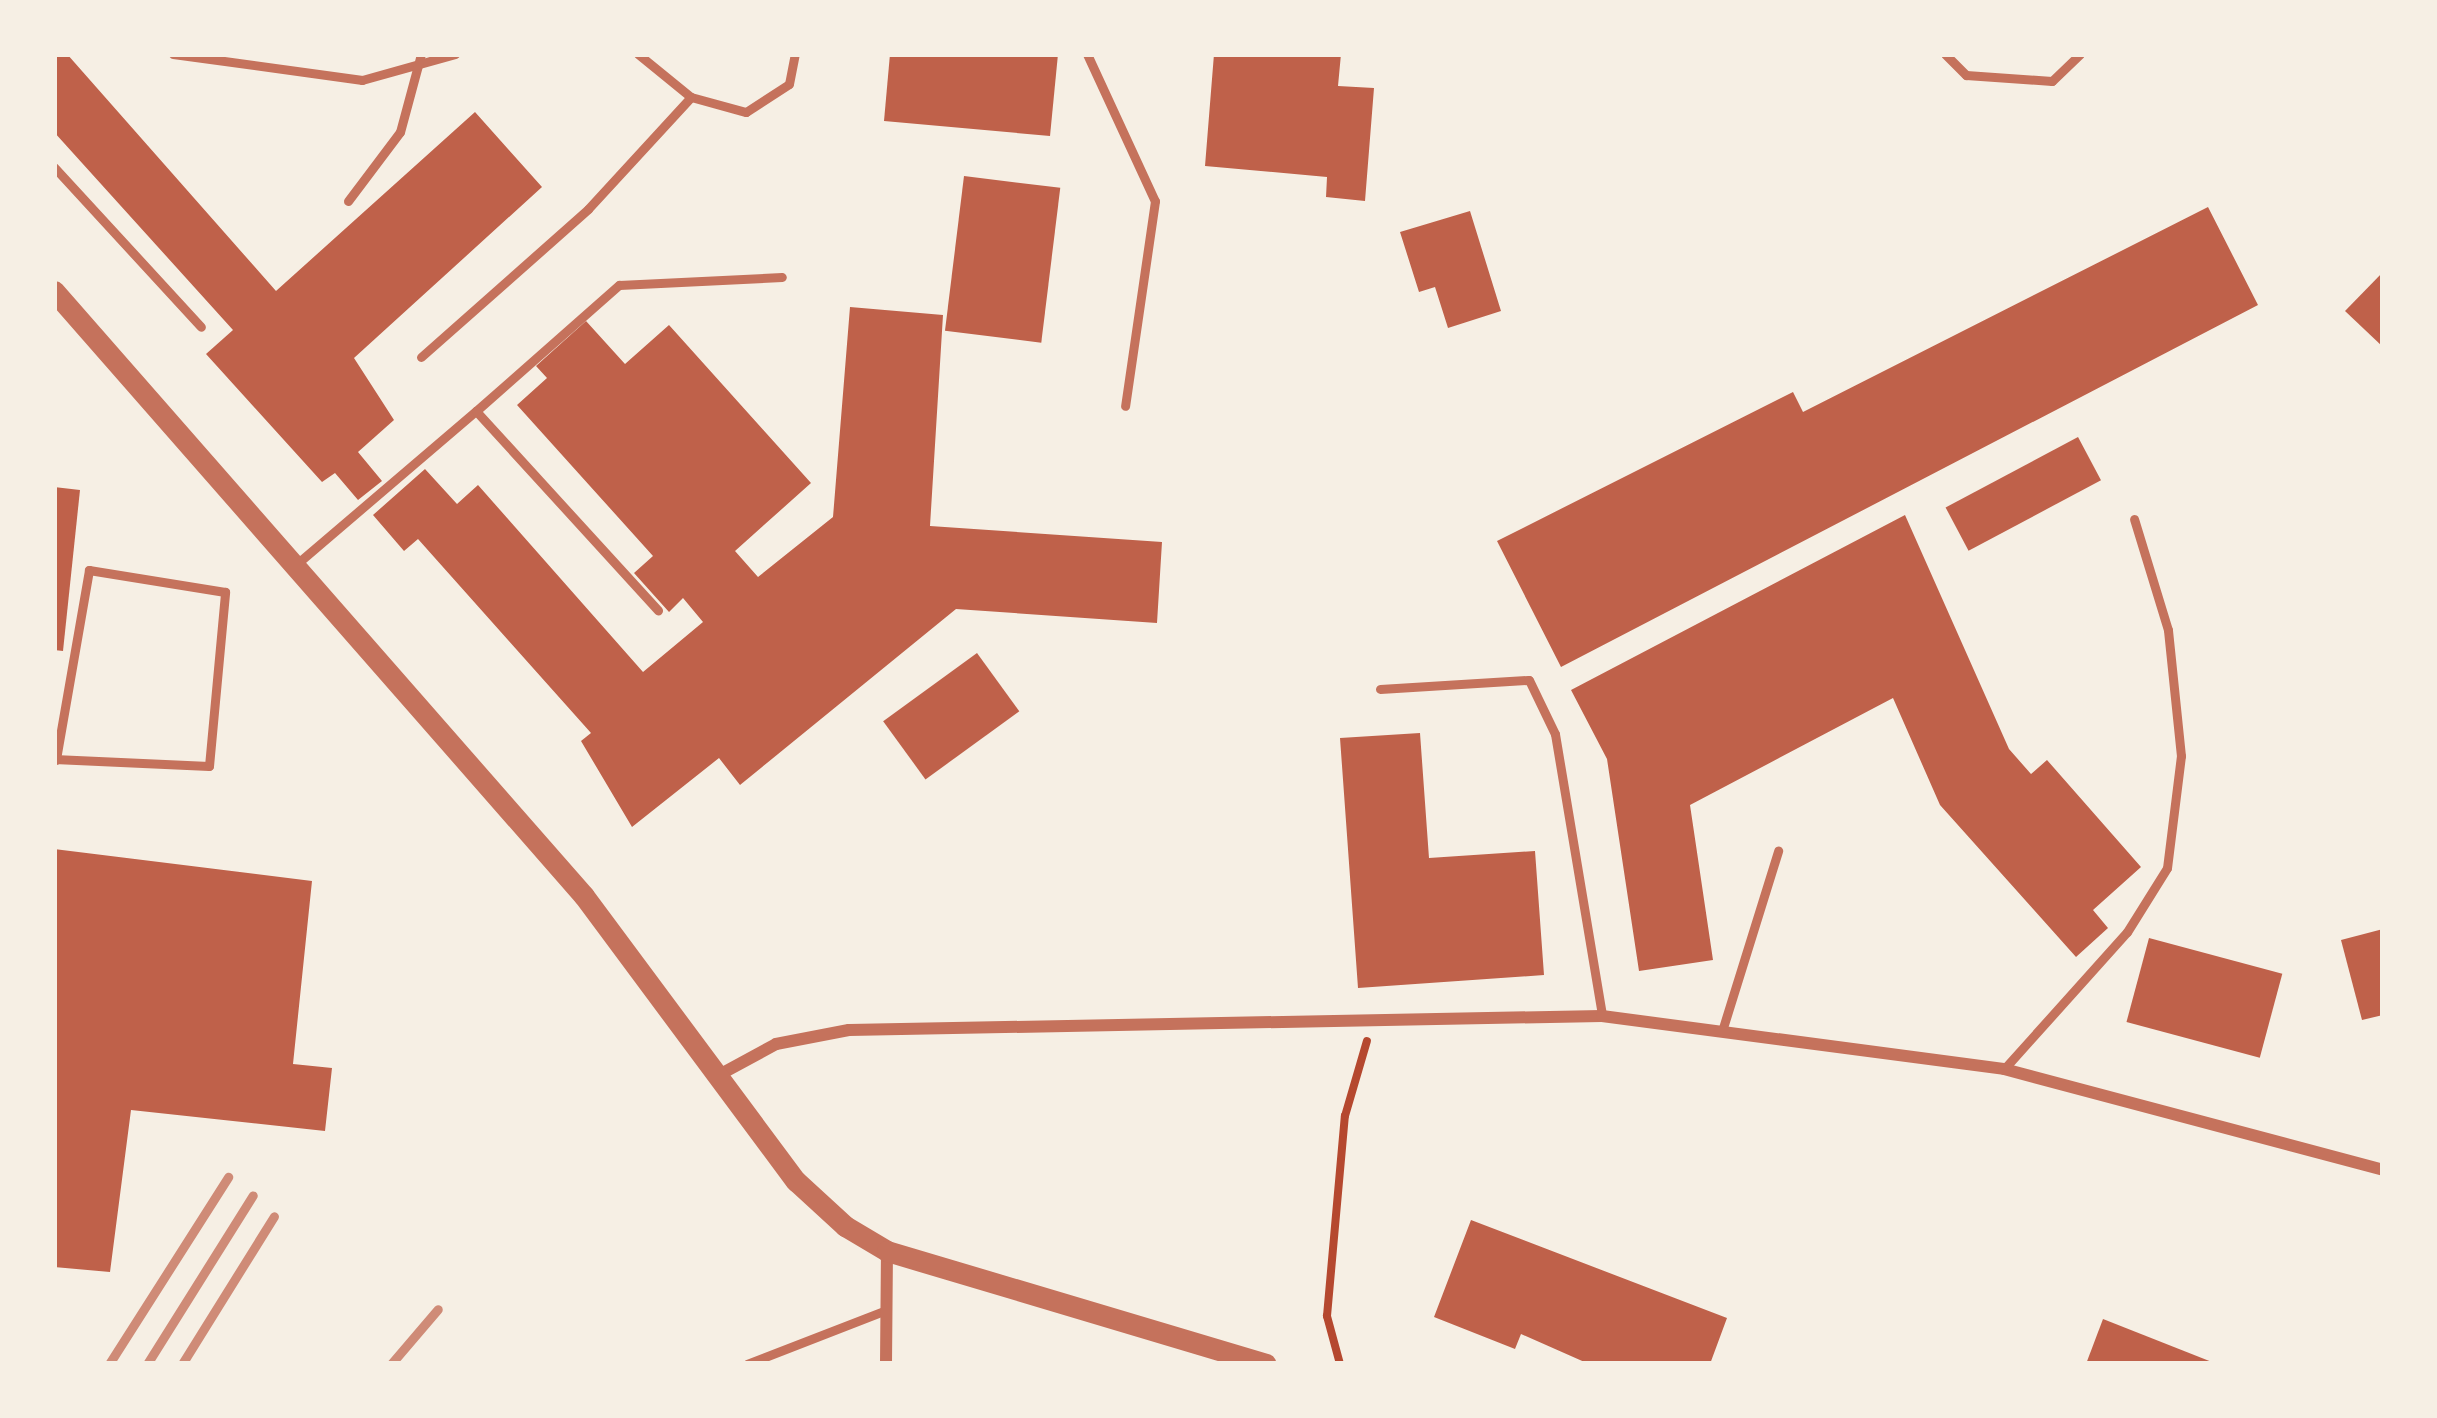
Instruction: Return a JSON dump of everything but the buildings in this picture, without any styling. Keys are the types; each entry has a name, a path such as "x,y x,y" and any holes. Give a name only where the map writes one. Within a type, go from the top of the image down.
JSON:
{"street":[{"path":"54,291 299,562 719,1075 796,1181 887,1251 1264,1364"},
{"path":"719,1075 776,1045 848,1030 1375,1015 1602,1016 2004,1069 2383,1170"},
{"path":"886,1364 887,1251"}],"lane":[{"path":"173,54 362,80 418,71 455,54"},
{"path":"348,201 400,132 421,54"},
{"path":"638,54 691,97 746,112 789,84 795,54"},
{"path":"1087,54 1155,201 1126,406"},
{"path":"1945,54 1966,75 2052,81 2080,54"},
{"path":"421,357 588,209 691,97"},
{"path":"54,166 201,327"},
{"path":"299,562 619,285 782,277"},
{"path":"476,411 658,610"},
{"path":"2004,1069 2127,932 2167,868 2179,735 2168,630 2134,519"},
{"path":"89,570 226,592 209,766 55,760 89,570"},
{"path":"1379,689 1529,680 1555,734 1602,1016"},
{"path":"1722,1031 1778,851"},
{"path":"747,1364 886,1310"}],"path":[{"path":"1340,1364 1328,1316 1345,1116 1375,1015"}],"railway":[{"path":"109,1364 228,1177"},
{"path":"147,1364 253,1195"},
{"path":"182,1364 274,1216"},
{"path":"391,1364 438,1309"}]}
